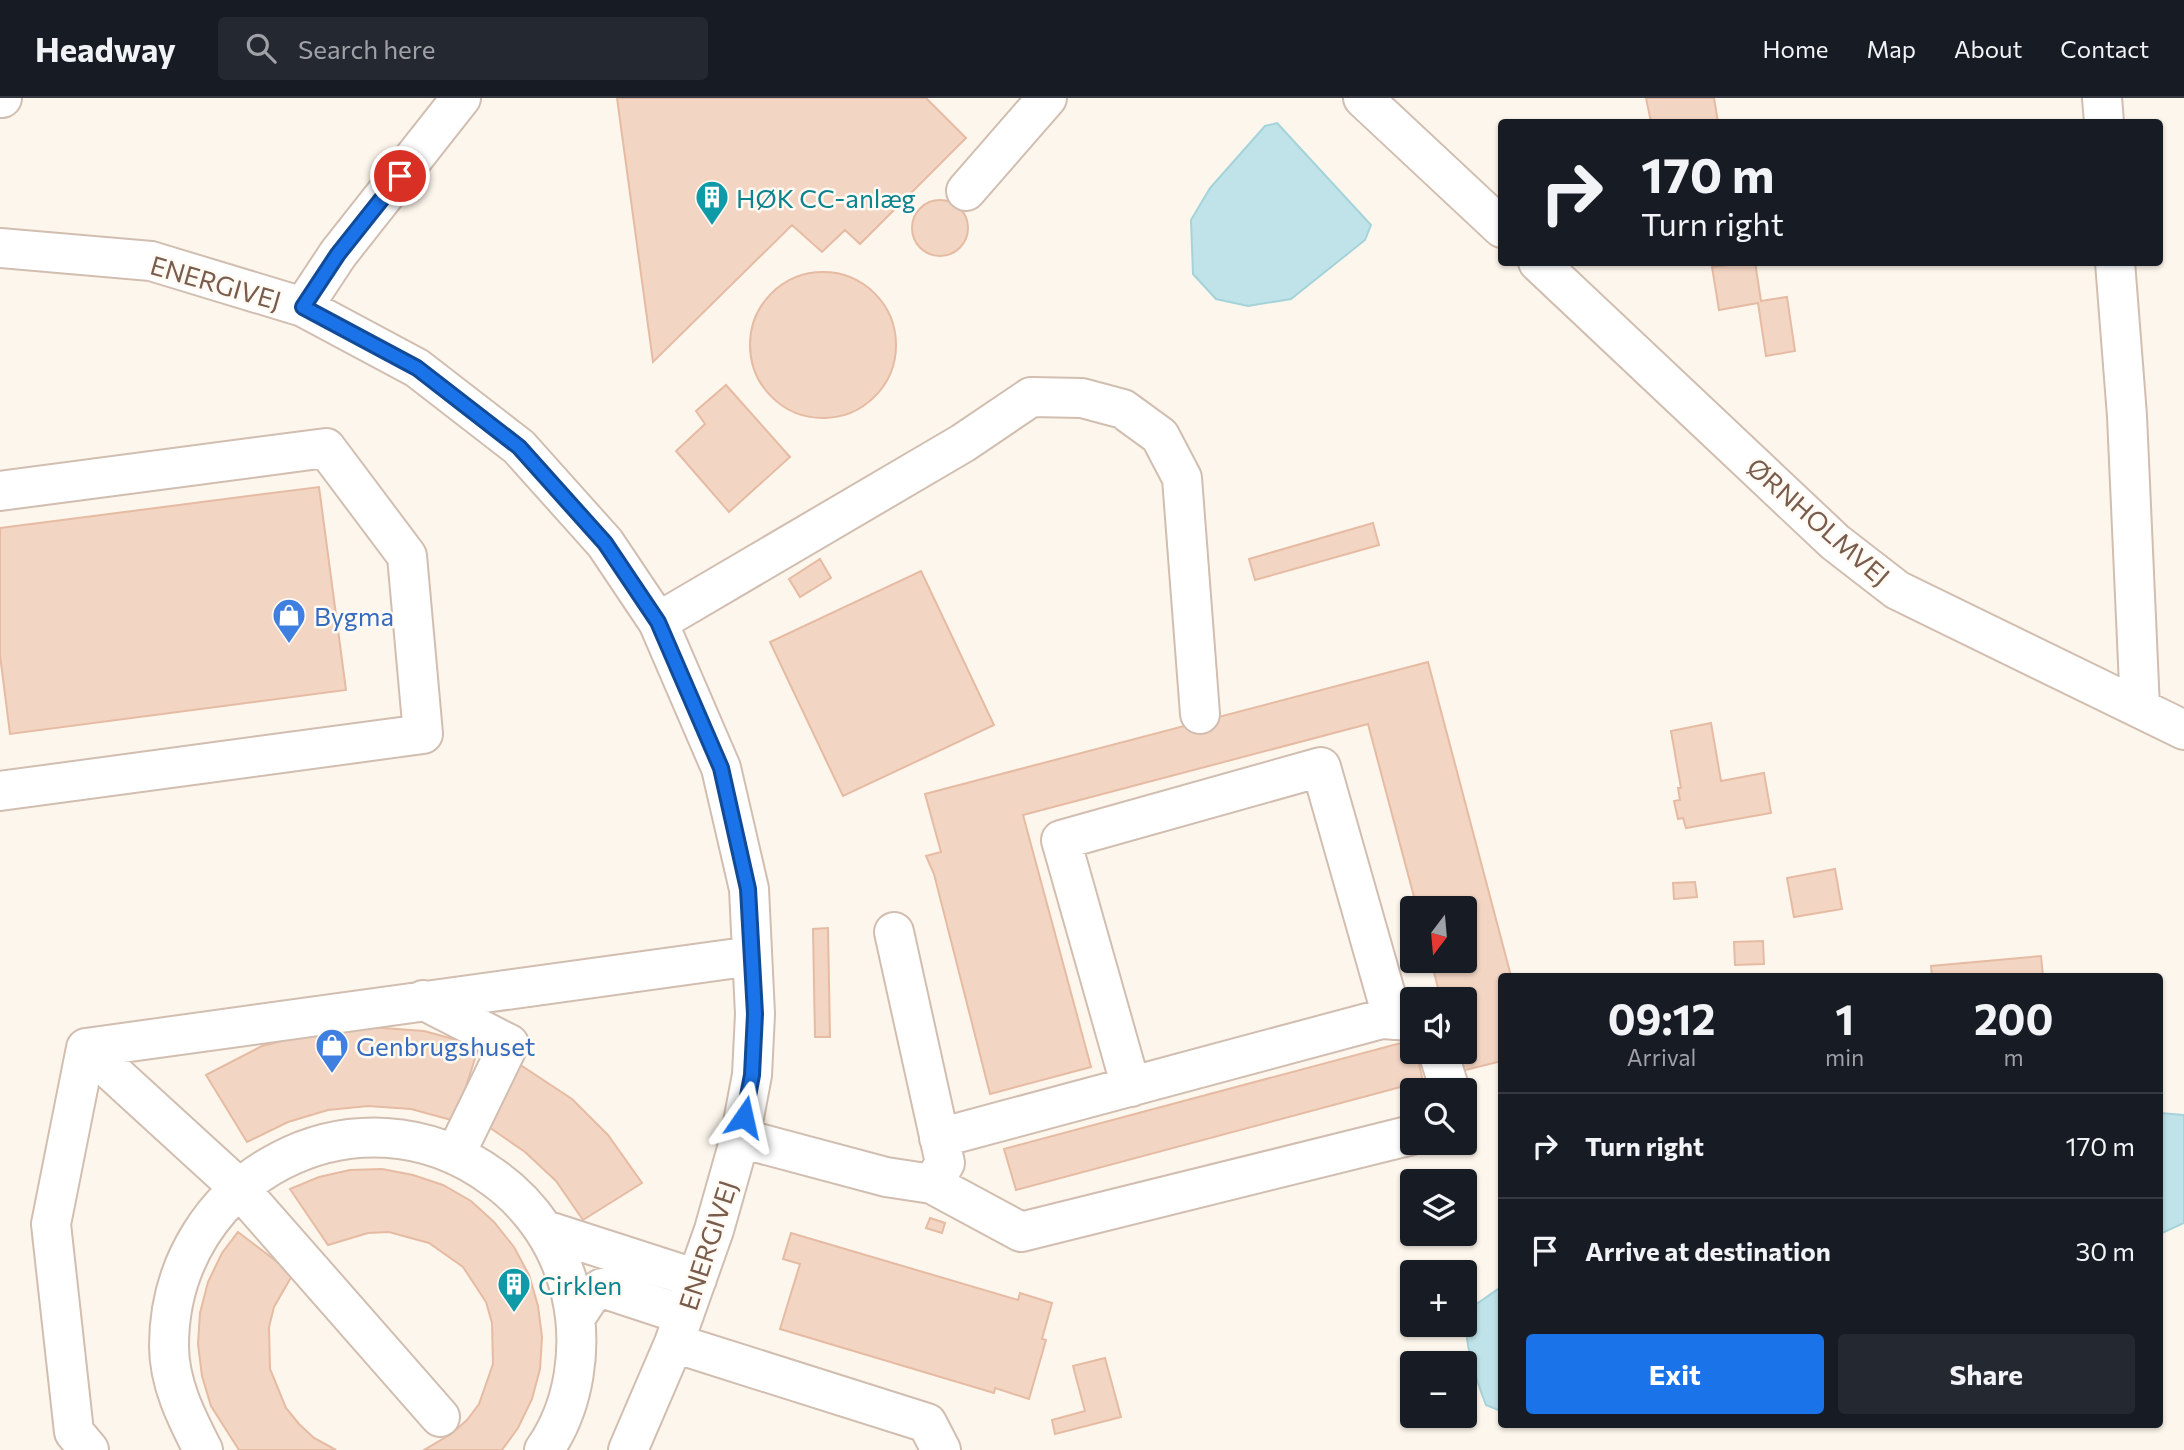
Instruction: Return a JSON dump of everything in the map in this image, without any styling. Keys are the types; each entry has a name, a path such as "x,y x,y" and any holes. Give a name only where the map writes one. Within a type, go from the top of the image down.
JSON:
{"street":[{"path":"303,307 338,254 461,98"},
{"path":"966,191 1046,98"},
{"path":"1363,98 1498,224"},
{"path":"2102,98 2104,119"},
{"name":"ENERGIVEJ","path":"0,248 151,261 303,307 417,368 519,447 605,543 658,622 721,768 748,889 755,1014 752,1075 740,1138 697,1279 628,1450"},
{"name":"ØRNHOLMVEJ","path":"1542,266 1835,542 1896,590 2184,730"},
{"path":"2115,266 2127,416 2140,708"},
{"path":"658,622 962,443 1031,397 1082,398 1123,409 1160,436 1182,478 1200,714"},
{"path":"0,491 326,448 407,556 424,734 0,791"},
{"path":"1131,1087 1061,840 1321,766 1400,1012"},
{"path":"894,932 945,1163 932,1184"},
{"path":"86,1048 752,957"},
{"path":"423,1000 509,1044 455,1155"},
{"path":"939,1138 1382,1019 1400,1021"},
{"path":"86,1048 238,1187 440,1417"},
{"path":"86,1048 51,1224 74,1432 89,1450"},
{"path":"203,1450 180,1405 169,1347 176,1287 200,1233 238,1187 280,1159 327,1142 377,1137 427,1143 474,1163 514,1192 545,1230 566,1272 576,1317 575,1377 555,1433 544,1450"},
{"path":"740,1138 886,1177 932,1184 1021,1232 1400,1138"},
{"path":"545,1230 697,1279"},
{"path":"576,1317 589,1297 602,1288 679,1329 927,1423 941,1450"}],"water":[{"path":"1277,123 1371,225 1365,240 1291,299 1248,306 1216,299 1193,274 1191,220 1210,188 1265,126"},
{"path":"2163,1113 2184,1115 2184,1223 2163,1233"},
{"path":"1498,1289 1498,1410 1486,1405 1477,1379 1477,1351 1469,1351 1467,1337 1477,1337 1477,1304"}],"building":[{"name":"HØK CC-anlæg","path":"617,98 926,98 966,138 860,244 845,230 822,252 792,225 653,362"},
{"path":"1646,98 1714,98 1718,119 1650,119"},
{"path":"935,200 945,200 960,208 966,217 966,239 960,248 945,256 935,256 917,244 912,233 912,223 924,205"},
{"path":"1756,266 1761,301 1787,297 1795,351 1766,356 1758,303 1719,310 1712,267"},
{"path":"823,272 851,278 875,293 890,317 896,345 890,373 875,397 851,412 823,418 795,412 771,397 756,373 750,345 756,317 771,293 795,278"},
{"path":"726,385 790,457 729,512 676,451 705,424 696,411"},
{"path":"319,487 346,690 10,734 0,655 0,528"},
{"path":"1373,523 1379,545 1255,580 1249,559"},
{"path":"820,559 831,578 800,597 789,579"},
{"path":"921,571 994,725 843,796 770,642"},
{"path":"1428,662 1510,973 1498,973 1498,1062 1461,1071 1459,1064 1477,1064 1477,987 1438,987 1434,973 1477,973 1477,896 1414,896 1368,724 1023,815 1091,1067 990,1094 934,874 926,856 941,852 925,794"},
{"path":"1711,723 1721,781 1764,773 1771,813 1686,828 1683,818 1678,819 1674,801 1680,800 1678,788 1681,788 1671,731"},
{"path":"1835,869 1842,909 1794,917 1787,878"},
{"path":"1695,882 1697,897 1674,899 1673,883"},
{"path":"828,928 830,1037 815,1037 813,929"},
{"path":"1763,941 1764,964 1735,965 1734,942"},
{"path":"2041,956 2043,973 1932,973 1931,966"},
{"path":"369,1027 424,1031 479,1046 455,1121 411,1109 368,1106 328,1110 288,1122 247,1142 206,1075 262,1046 313,1033"},
{"path":"1400,1043 1400,1064 1419,1064 1422,1078 1400,1078 1400,1087 1016,1190 1004,1149"},
{"path":"519,1064 572,1099 608,1135 642,1183 583,1220 556,1181 525,1152 486,1125"},
{"name":"Cirklen","path":"382,1169 443,1185 471,1201 494,1222 514,1247 529,1275 538,1306 542,1337 540,1369 532,1399 518,1428 502,1450 424,1450 451,1434 467,1420 479,1404 493,1364 492,1323 486,1302 463,1267 429,1243 389,1232 368,1233 328,1245 290,1189 319,1177 350,1170"},
{"path":"930,1218 945,1223 942,1233 926,1228"},
{"path":"238,1232 293,1274 274,1307 269,1327 270,1369 286,1408 299,1424 314,1438 336,1450 239,1450 211,1406 202,1376 198,1344 200,1313 208,1282 222,1253"},
{"path":"791,1233 1018,1300 1020,1293 1052,1303 1042,1339 1046,1340 1029,1399 995,1388 994,1393 780,1329 800,1264 783,1259"},
{"path":"1105,1358 1121,1417 1055,1434 1052,1420 1085,1411 1073,1366"}],"place":[{"name":"HØK CC-anlæg","path":"712,227"},
{"name":"Bygma","path":"289,645"},
{"name":"Genbrugshuset","path":"332,1075"},
{"name":"Cirklen","path":"514,1314"}],"route":[{"path":"400,176 338,254 303,307 417,368 519,447 605,543 658,622 721,768 748,889 755,1014 752,1075 744,1117"}]}
